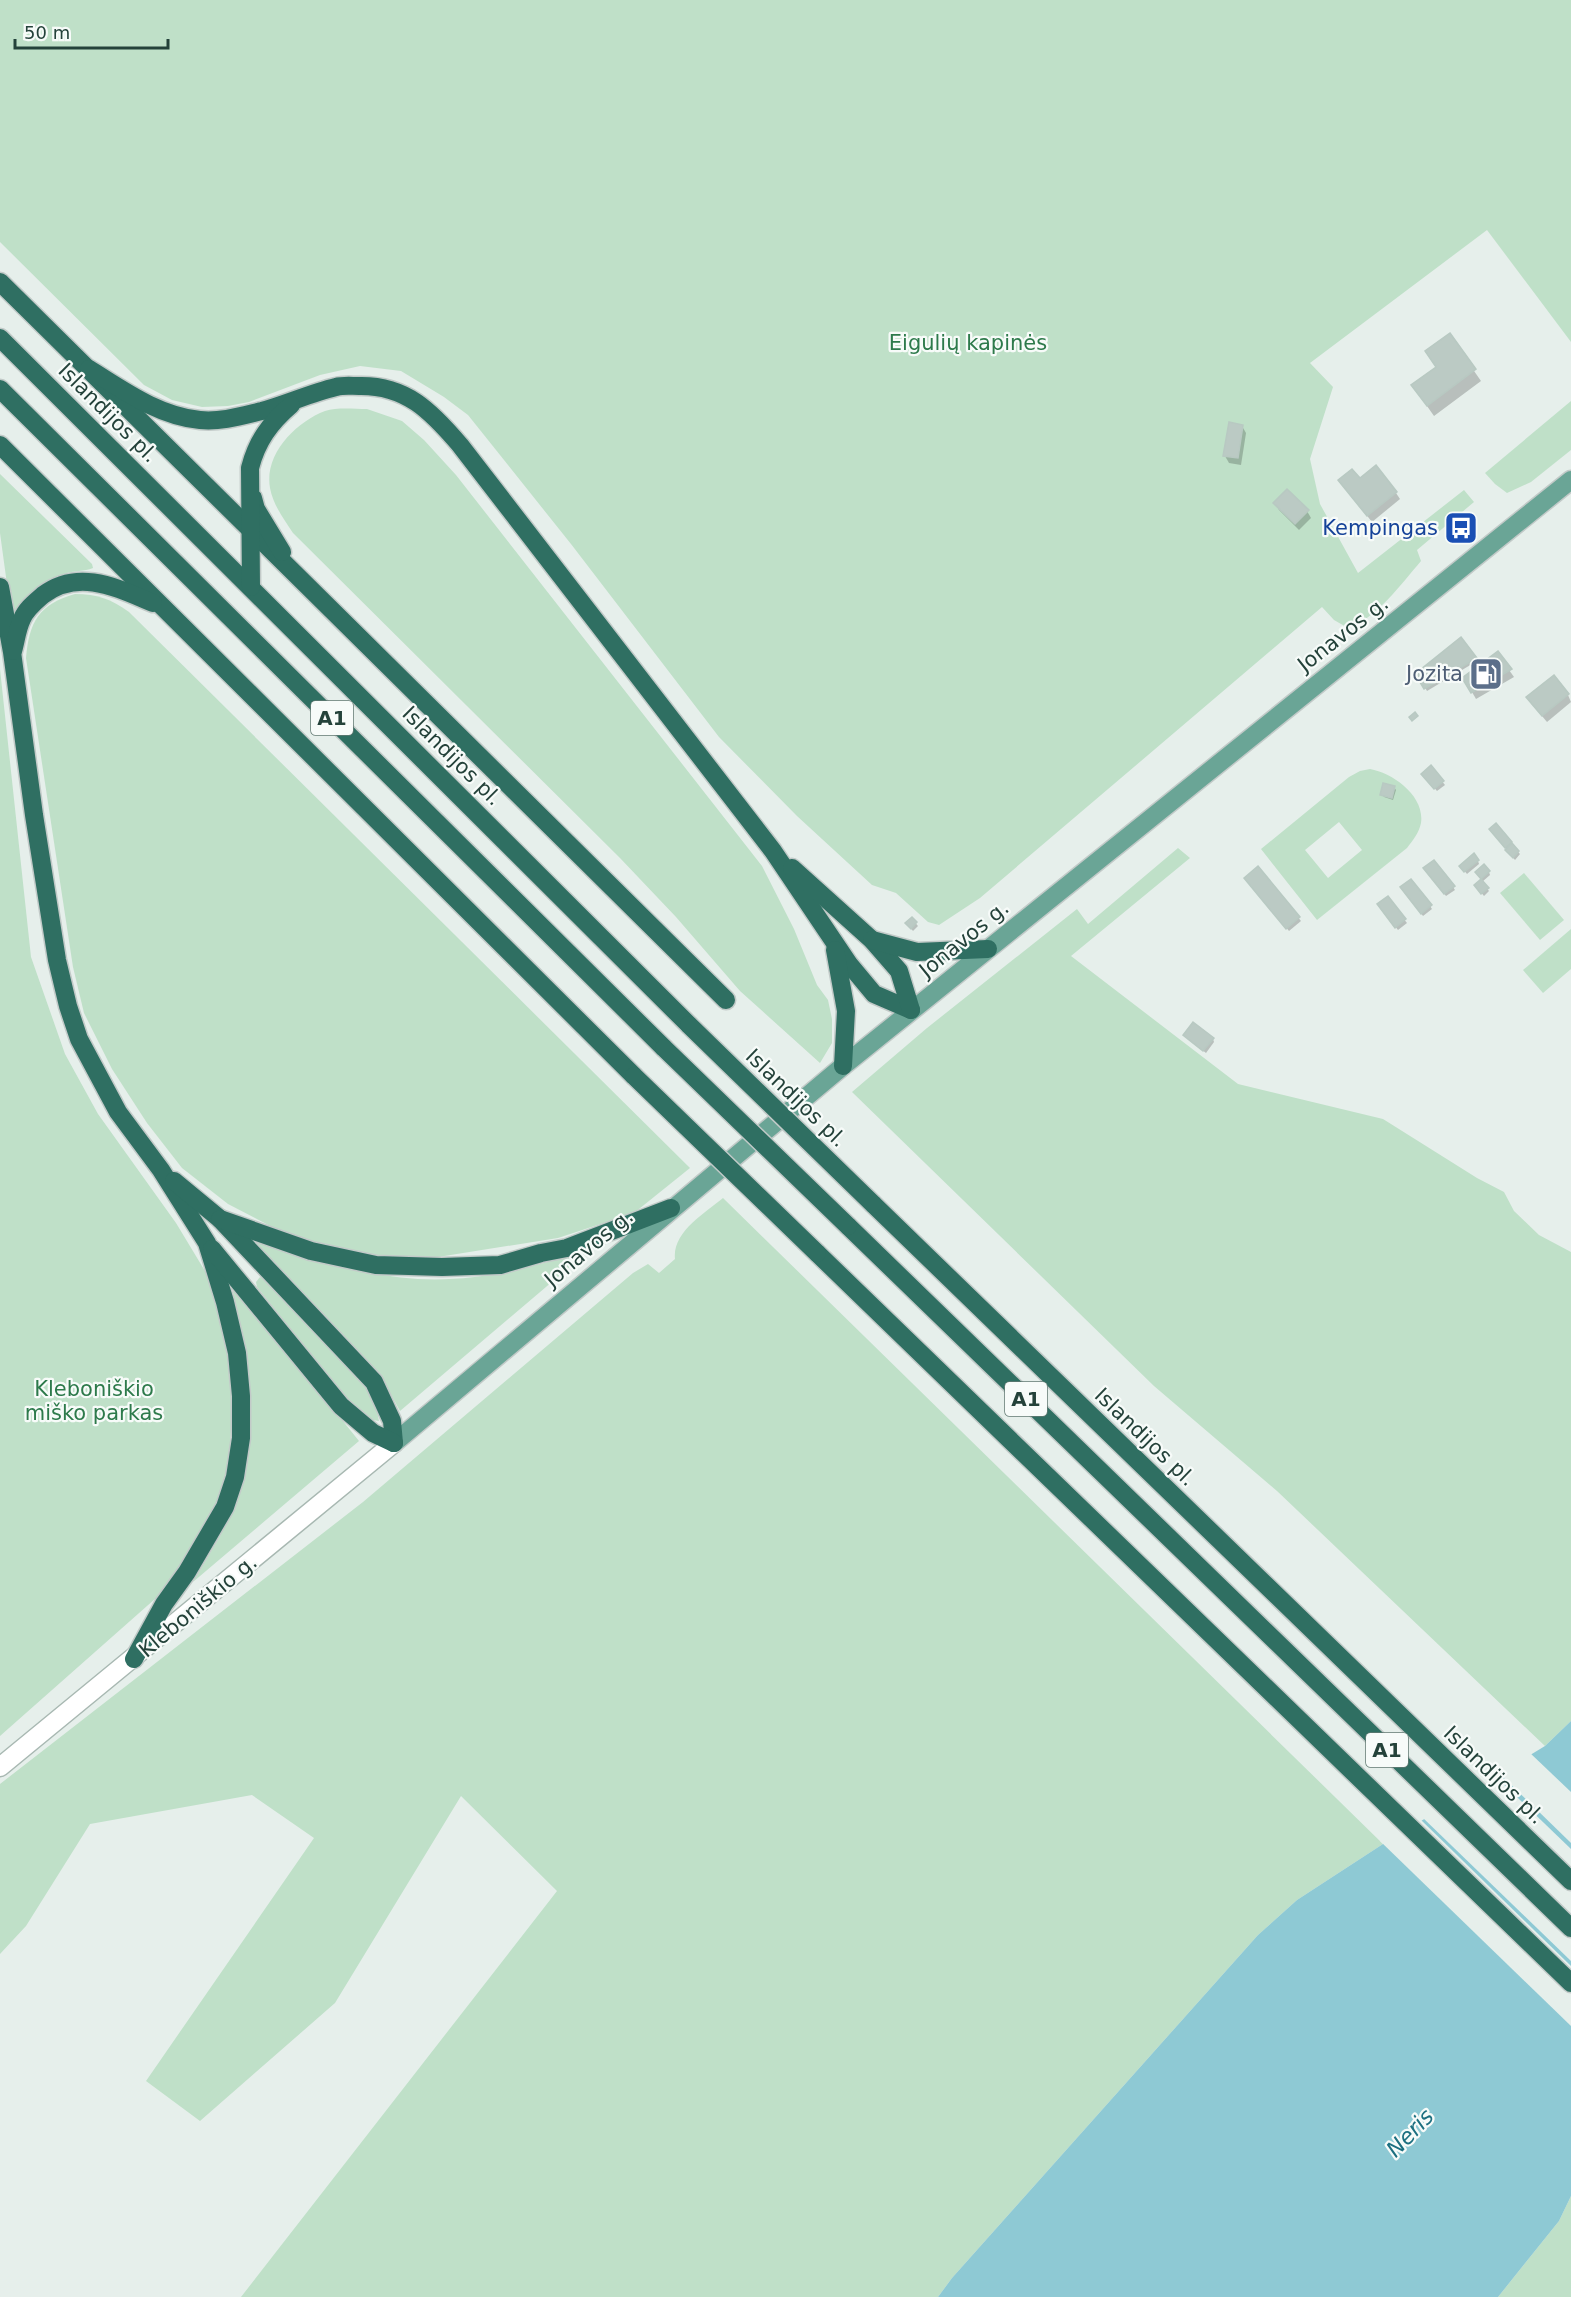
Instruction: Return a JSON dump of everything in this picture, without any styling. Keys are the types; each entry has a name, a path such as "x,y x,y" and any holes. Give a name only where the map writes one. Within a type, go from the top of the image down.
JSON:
{"highway":[{"path":"0,282 726,1000"},
{"name":"Islandijos pl.","path":"0,338 689,1025 1571,1881"},
{"path":"88,369 142,401 163,410 199,420 232,419 338,387 371,386 402,392 436,418 460,445 773,851 834,945 874,994 911,1010"},
{"name":"A1","path":"0,389 664,1048 1571,1928"},
{"path":"250,587 250,468 255,449 263,433 294,402"},
{"path":"0,445 634,1076 1571,1983"},
{"path":"250,485 256,509 295,574"},
{"path":"12,652 22,618 33,603 50,590 67,583 85,581 106,583 163,607"},
{"path":"0,587 12,652 57,960 79,1039 118,1112 161,1170 207,1242 341,1406 373,1433 394,1443"},
{"path":"773,851 872,940 899,971 911,1010"},
{"path":"872,940 916,952 988,949"},
{"path":"834,945 846,1011 843,1066"},
{"path":"161,1170 220,1219 374,1382 392,1420 394,1443"},
{"path":"220,1219 311,1251 376,1266 442,1267 500,1265 567,1248 671,1209"},
{"path":"134,1659 164,1604 187,1572 225,1507 235,1477 240,1448 241,1396 237,1353 207,1242"}],"main road":[{"name":"Jonavos g.","path":"394,1443 911,1010 1571,480"}],"street":[{"name":"Kleboniškio g.","path":"0,1767 394,1443"}],"green space":[{"name":"Eigulių kapinės","path":"0,0 1571,0 1571,342 1487,230 1310,363 1333,387 1310,459 1320,504 1358,573 1464,490 1474,502 1417,550 1421,561 1388,599 1368,617 1348,628 1334,620 1322,607 980,898 939,925 928,922 896,893 872,885 797,816 719,737 571,544 468,415 444,397 401,371 360,366 320,375 249,402 228,406 202,407 172,400 144,385 0,242"},
{"path":"1571,401 1571,450 1531,482 1507,493 1495,484 1485,473"},
{"path":"335,409 367,409 402,421 424,440 456,475 762,866 794,929 817,985 828,1000 832,1019 832,1043 820,1063 740,991 676,917 620,858 293,533 271,494 269,475 277,452 293,431 314,416"},
{"path":"0,474 92,564 93,568 68,573 50,580 17,609 13,609 9,599 0,533"},
{"path":"75,594 104,598 129,612 690,1168 634,1213 558,1238 438,1257 379,1257 313,1243 274,1228 228,1204 182,1168 147,1123 112,1069 84,1013 73,967 26,658 30,634 38,616 53,603"},
{"name":"Kleboniškio miško parkas","path":"0,669 31,957 65,1054 98,1114 176,1223 208,1276 226,1334 234,1390 228,1471 212,1514 173,1583 0,1736"},
{"path":"1370,769 1379,771 1406,787 1418,804 1421,813 1420,827 1407,848 1317,920 1261,849 1349,777","holes":["1339,822 1362,850 1328,878 1305,850"]},
{"path":"1178,848 1190,858 1071,956 1238,1084 1383,1119 1477,1178 1504,1192 1514,1211 1539,1235 1571,1252 1571,1721 1545,1746 1277,1491 1154,1386 852,1092 927,1028 1077,909 1088,924"},
{"path":"1524,873 1564,920 1540,940 1500,893"},
{"path":"1571,929 1571,969 1543,993 1523,970"},
{"path":"723,1198 1383,1844 1297,1900 1258,1935 952,2278 938,2297 241,2297 557,1891 461,1796 335,2003 200,2121 146,2081 314,1838 252,1795 90,1824 26,1926 0,1954 0,1784 363,1502 633,1273 648,1264 659,1273 675,1259 675,1249 684,1232"},
{"path":"250,1241 365,1271 394,1277 421,1279 448,1279 500,1273 586,1253 400,1411 389,1391 367,1363"},
{"path":"260,1277 267,1281 374,1397 379,1421 367,1419 352,1406 257,1287 256,1282"},
{"path":"234,1289 359,1441 193,1582 220,1536 243,1482 250,1425 247,1356"},
{"path":"1571,2196 1571,2297 1498,2297 1559,2221"}],"water":[{"name":"Neris","path":"1571,1721 1571,2196 1559,2221 1498,2297 938,2297 952,2278 1258,1935 1297,1900 1383,1844 1545,1746"}],"pier":[{"path":"1529,1752 1571,1792 1571,1843 1497,1771"},
{"path":"1493,1774 1571,1849 1571,1961 1422,1817"},
{"path":"1419,1818 1571,1966 1571,2026 1380,1841"}],"building":[{"path":"1450,333 1476,369 1427,406 1411,385 1436,367 1425,351"},
{"path":"1229,422 1243,425 1238,458 1223,456"},
{"path":"1376,465 1397,492 1367,516 1338,480 1352,469 1360,478"},
{"path":"1287,489 1309,510 1295,524 1273,503"},
{"path":"1461,637 1477,658 1424,689 1415,674"},
{"name":"Jozita","path":"1498,651 1512,669 1471,693 1462,678"},
{"path":"1554,675 1569,694 1542,716 1526,697"},
{"path":"1415,712 1418,716 1412,721 1409,717"},
{"path":"1431,765 1444,781 1434,789 1421,774"},
{"path":"1383,783 1395,786 1392,798 1380,795"},
{"path":"1496,823 1512,842 1505,848 1489,829"},
{"path":"1512,843 1519,851 1513,858 1505,850"},
{"path":"1474,853 1479,860 1464,872 1459,866"},
{"path":"1434,860 1455,886 1444,894 1423,868"},
{"path":"1484,864 1490,871 1481,879 1475,872"},
{"path":"1258,866 1300,917 1286,929 1244,878"},
{"path":"1411,879 1432,905 1421,914 1400,887"},
{"path":"1481,879 1489,888 1481,894 1474,885"},
{"path":"1388,896 1406,919 1395,928 1377,904"},
{"path":"912,917 917,922 911,929 905,923"},
{"path":"1193,1022 1214,1038 1203,1051 1183,1035"}],"place":[{"name":"Kempingas","path":"1461,528"},
{"name":"Jozita","path":"1486,674"}]}
